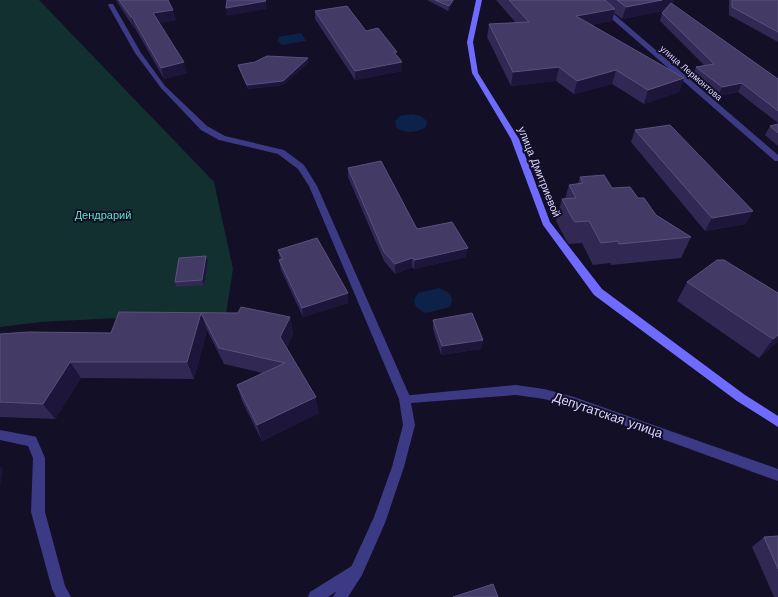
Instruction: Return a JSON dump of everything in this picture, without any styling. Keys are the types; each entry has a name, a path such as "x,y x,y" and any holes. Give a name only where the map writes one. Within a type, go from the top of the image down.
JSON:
{"street":[{"name":"улица Дмитриевой","path":"479,0 470,42 475,73 515,139 546,223 598,292 741,398 778,422"},
{"name":"улица Лермонтова","path":"593,0 778,159"},
{"path":"111,5 138,53 163,87 204,128 222,138 281,152 301,167 313,186 404,399 409,425 398,467 380,518 357,570 340,597"},
{"name":"Депутатская улица","path":"404,399 516,390 544,394 574,402 778,475"},
{"path":"0,434 32,441 39,458 38,512 59,589 64,597"},
{"path":"315,597 357,570"}],"green space":[{"name":"Дендрарий","path":"0,0 39,0 214,182 233,269 225,320 119,318 41,322 0,327"}],"water":[{"path":"301,33 306,41 282,45 277,40 279,40 278,37"},
{"path":"411,114 421,116 427,121 426,127 419,131 407,132 396,127 395,121 400,116"},
{"path":"439,288 446,291 452,297 450,307 426,313 415,305 414,300 418,293"}],"building":[{"path":"119,0 168,0 173,10 153,13 184,62 161,68 132,17"},
{"path":"227,0 265,0 266,1 226,8"},
{"path":"435,0 453,0 449,6"},
{"path":"509,0 605,0 615,9 576,16 684,78 648,90 616,70 577,81 559,67 513,72 489,24 529,22"},
{"path":"617,0 662,0 626,7"},
{"path":"732,0 778,0 778,32 732,7"},
{"path":"671,3 778,79 778,111 742,83 722,87 696,67 714,64 662,13"},
{"path":"347,6 366,31 378,28 397,52 394,52 402,62 355,71 315,11"},
{"path":"267,56 308,58 283,81 247,85 238,65 255,62"},
{"path":"778,124 778,133 770,126"},
{"path":"670,125 753,211 712,218 635,130"},
{"path":"381,161 417,229 452,222 468,248 415,260 412,258 395,264 384,252 348,168"},
{"path":"604,175 612,188 630,187 638,198 644,198 656,215 691,237 619,244 618,241 601,243 589,221 575,222 562,199 576,198 569,185 583,183 580,177"},
{"path":"317,238 348,293 302,308 279,260 283,259 278,250"},
{"path":"206,256 202,280 175,282 179,258"},
{"path":"717,260 724,260 778,293 778,335 773,339 687,282"},
{"path":"241,307 290,317 280,337 316,397 257,425 237,385 285,363 219,348 201,313 187,362 70,362 43,404 0,402 0,334 29,332 111,333 119,312 238,313"},
{"path":"472,313 483,340 442,346 433,320"},
{"path":"778,536 778,569 764,537"},
{"path":"493,584 498,597 453,597"}]}
